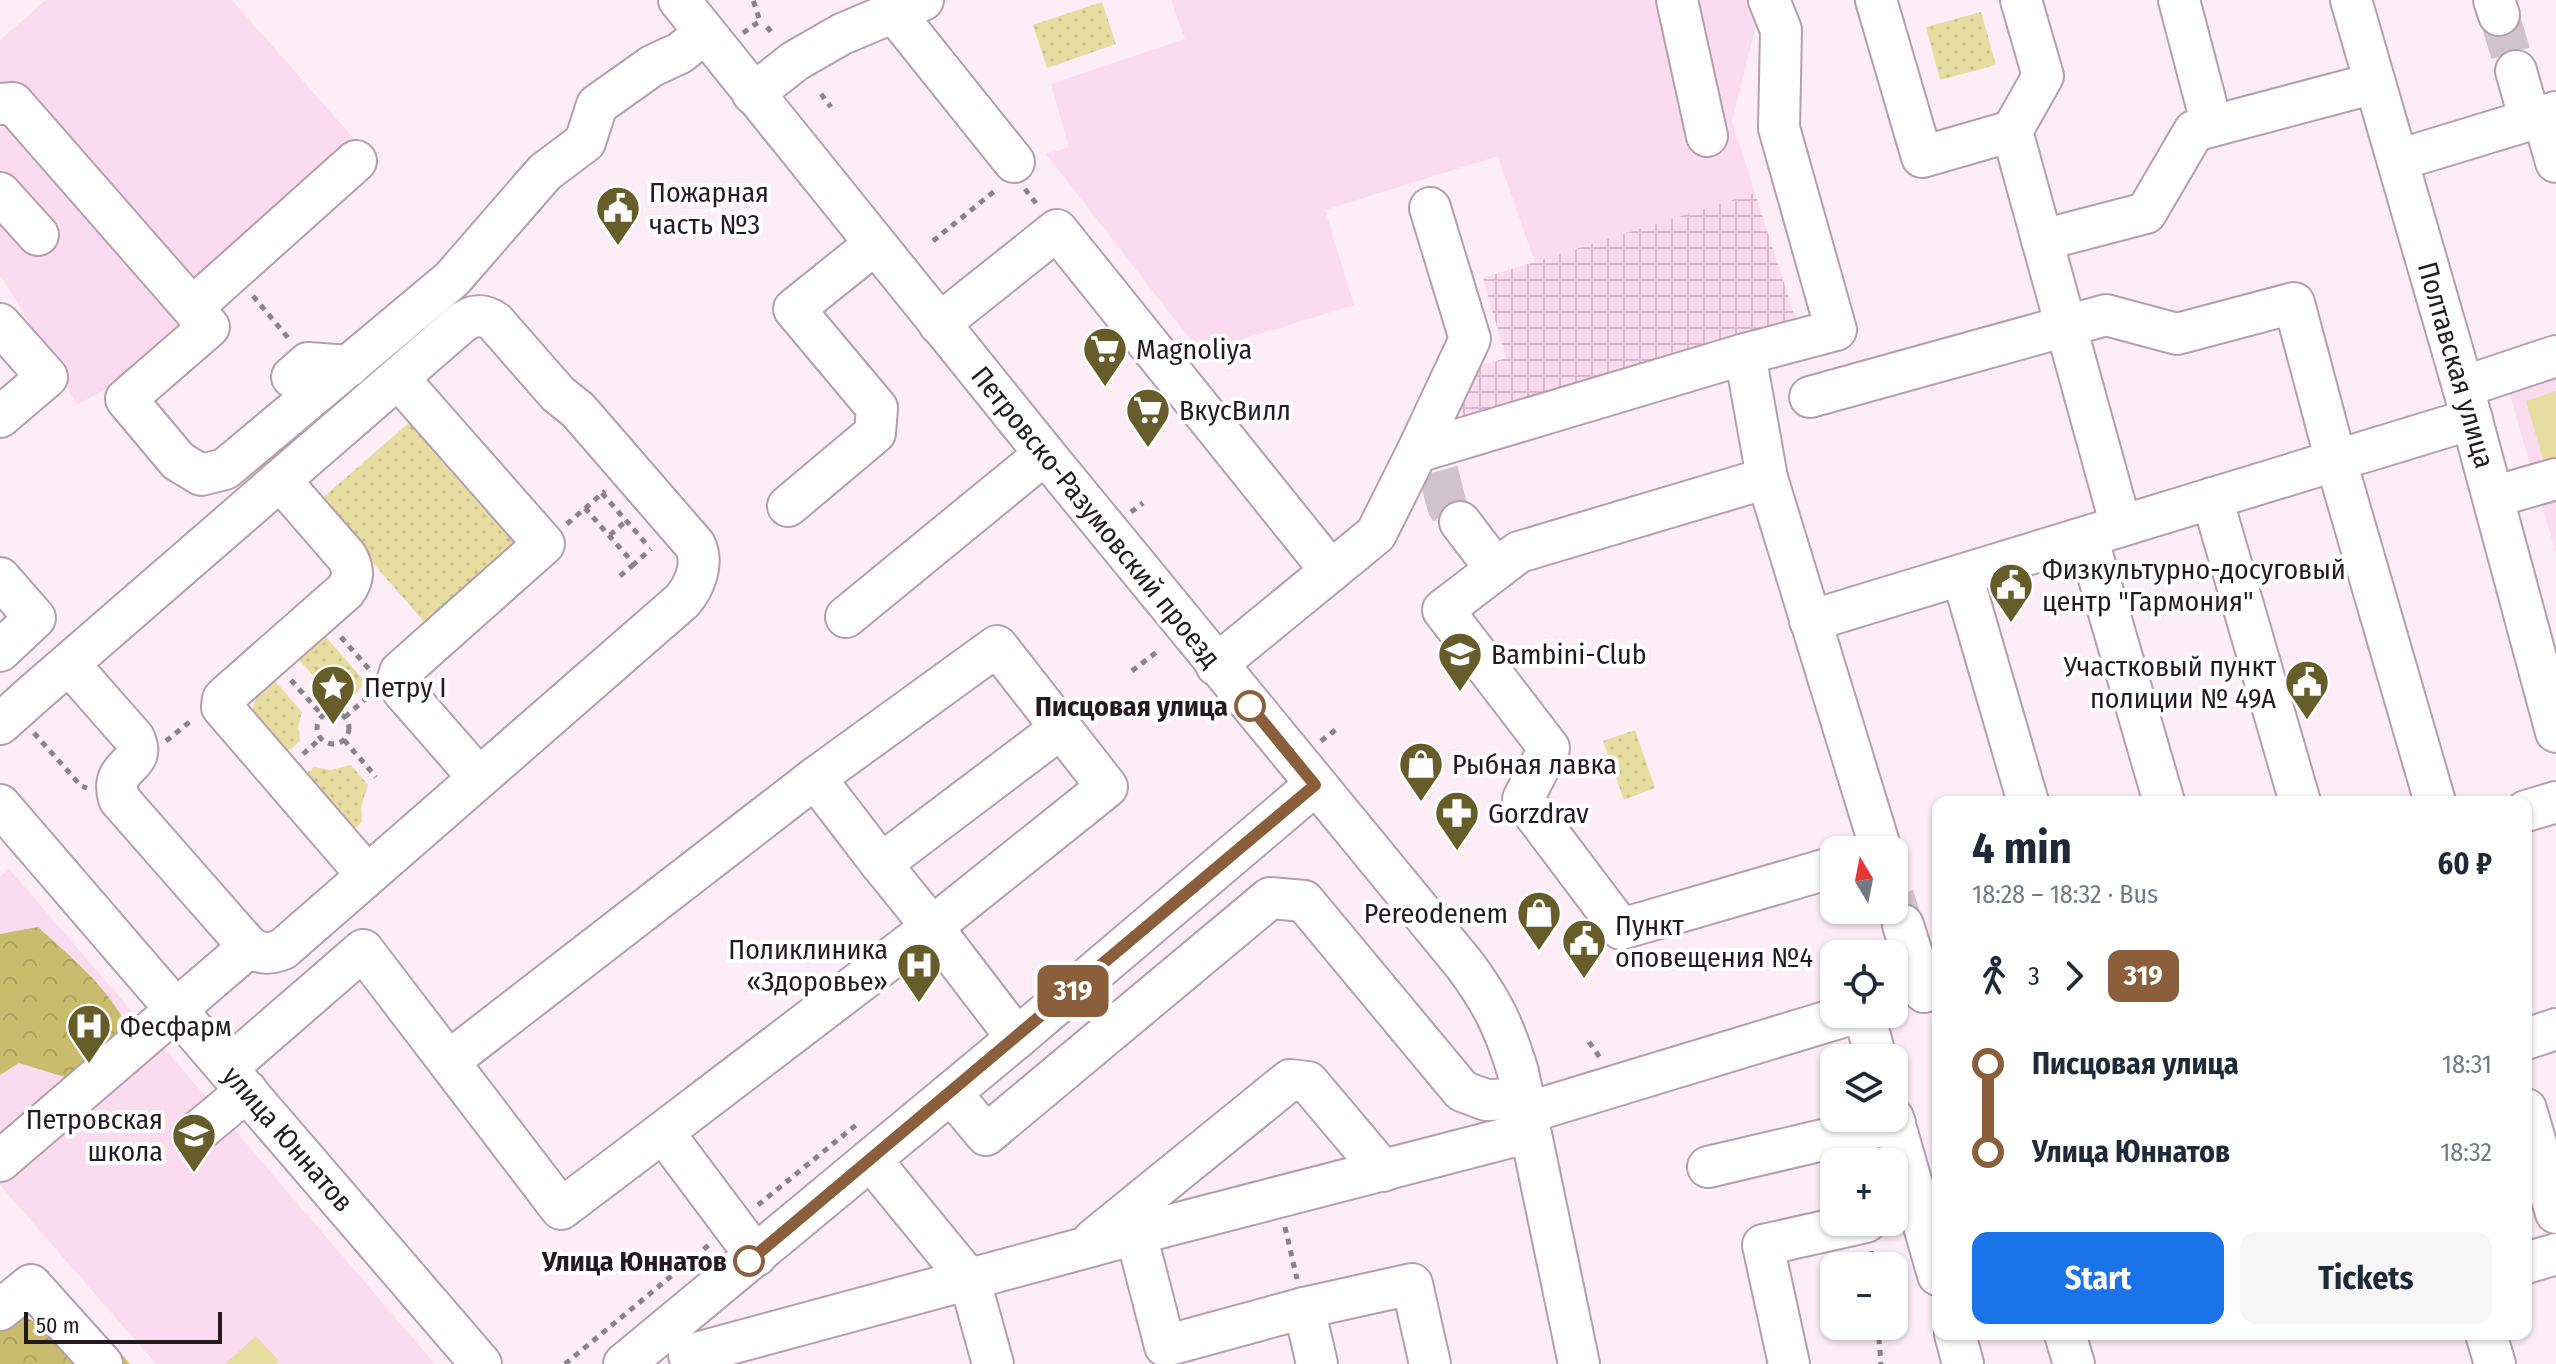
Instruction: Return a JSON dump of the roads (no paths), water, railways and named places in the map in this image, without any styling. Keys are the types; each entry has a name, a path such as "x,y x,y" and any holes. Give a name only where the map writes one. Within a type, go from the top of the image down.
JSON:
{"street":[{"name":"Петровско-Разумовский проезд","path":"679,0 722,35 753,94 1216,665 1314,766 1488,996 1506,1031 1527,1114 1579,1364"},
{"path":"1677,0 1707,136"},
{"path":"1429,457 1745,354 1836,330 1779,128 1781,30 1769,0"},
{"path":"1876,0 1922,157 2012,131 2043,76 2021,0"},
{"path":"2179,0 2212,126"},
{"name":"Полтавская улица","path":"2351,0 2468,403 2556,732"},
{"path":"753,94 795,61 842,34 908,6 1014,162"},
{"path":"0,104 13,103 209,327 126,399 178,461 201,475 225,469 452,279 545,172 585,142 597,105 652,66 722,35"},
{"path":"2516,71 2543,116 2556,162"},
{"path":"2042,240 2146,213 2194,131 2375,83"},
{"path":"2398,160 2543,116"},
{"path":"2012,131 2065,326 2104,531 2163,796"},
{"path":"193,307 356,161"},
{"path":"0,193 38,235"},
{"path":"1216,665 1376,534 1429,457 1470,339 1430,208"},
{"path":"939,324 1057,230 1331,571"},
{"path":"788,506 875,433 877,408 794,309 875,244"},
{"path":"1810,397 2106,315 2177,334 2294,303 2336,461 2433,796"},
{"path":"26,708 69,664 467,318 475,316 495,322 558,394 578,410 697,548 699,564 691,588 682,601 283,949 265,953 249,947 119,799 116,783 123,770 136,759 136,741 69,664"},
{"path":"0,324 47,377 0,417"},
{"path":"1745,354 1767,478 1877,836"},
{"path":"1810,621 2336,461 2468,403 2556,356"},
{"path":"300,370 349,366"},
{"path":"398,378 544,544 400,672 398,679 403,691 479,778"},
{"path":"846,617 1045,454"},
{"path":"1767,478 1519,552 1443,610 1549,748 1523,799 1621,929 1820,871"},
{"path":"2493,497 2556,479"},
{"path":"280,480 347,557 352,565 351,583 227,695 222,707 367,875"},
{"path":"2212,498 2298,796"},
{"path":"1460,522 1496,569"},
{"path":"1962,575 2026,796"},
{"path":"0,578 35,618 0,651"},
{"path":"195,1134 237,1080 363,950 561,1209 932,927 1107,787 997,646 815,778 449,1061"},
{"path":"881,864 1061,728"},
{"path":"684,1349 756,1256 1200,882 1314,766"},
{"path":"815,778 1017,1038"},
{"path":"2532,809 2556,802"},
{"name":"улица Юннатов","path":"0,805 237,1080 406,1304 481,1364"},
{"path":"1200,882 1238,925"},
{"path":"951,1093 986,1135 1270,898 1304,901 1462,1091 1527,1114"},
{"path":"1903,925 1919,993"},
{"path":"0,1161 249,947"},
{"path":"624,1364 970,1281 1136,1234 1383,1171 1527,1114 1820,1024"},
{"path":"2532,1037 2556,1029"},
{"path":"1082,1250 1290,1080 1308,1082 1383,1171"},
{"path":"2532,1130 2556,1213"},
{"path":"663,1132 756,1256"},
{"path":"1708,1167 1847,1132"},
{"path":"871,1160 970,1281 993,1364"},
{"path":"1908,1215 1932,1263"},
{"path":"1789,1364 1763,1245 1820,1232"},
{"path":"1136,1234 1165,1346 1304,1308 1412,1284 1430,1364"},
{"path":"2532,1261 2556,1254"},
{"path":"0,1310 31,1285 102,1364"},
{"path":"1304,1308 1317,1364"},
{"path":"1957,1340 1963,1364"},
{"path":"2067,1340 2074,1364"},
{"path":"2488,1340 2495,1364"}],"tunnel":[{"path":"2499,15 2516,71"},
{"path":"1438,471 1447,506 1460,522"}],"place":[{"name":"Пожарная часть №3","path":"618,247"},
{"name":"Magnoliya","path":"1105,388"},
{"name":"ВкусВилл","path":"1148,449"},
{"name":"Физкультурно-досуговый центр \"Гармония\"","path":"2011,624"},
{"name":"Bambini-Club","path":"1460,693"},
{"name":"Писцовая улица","path":"1250,706"},
{"name":"Участковый пункт полиции № 49А","path":"2307,721"},
{"name":"Петру I","path":"333,726"},
{"name":"Рыбная лавка","path":"1421,803"},
{"name":"Gorzdrav","path":"1457,852"},
{"name":"Pereodenem","path":"1539,952"},
{"name":"Пункт оповещения №4","path":"1584,980"},
{"name":"Поликлиника «Здоровье»","path":"919,1004"},
{"name":"Фесфарм","path":"89,1065"},
{"name":"Петровская школа","path":"194,1174"},
{"name":"Улица Юннатов","path":"749,1261"}]}
